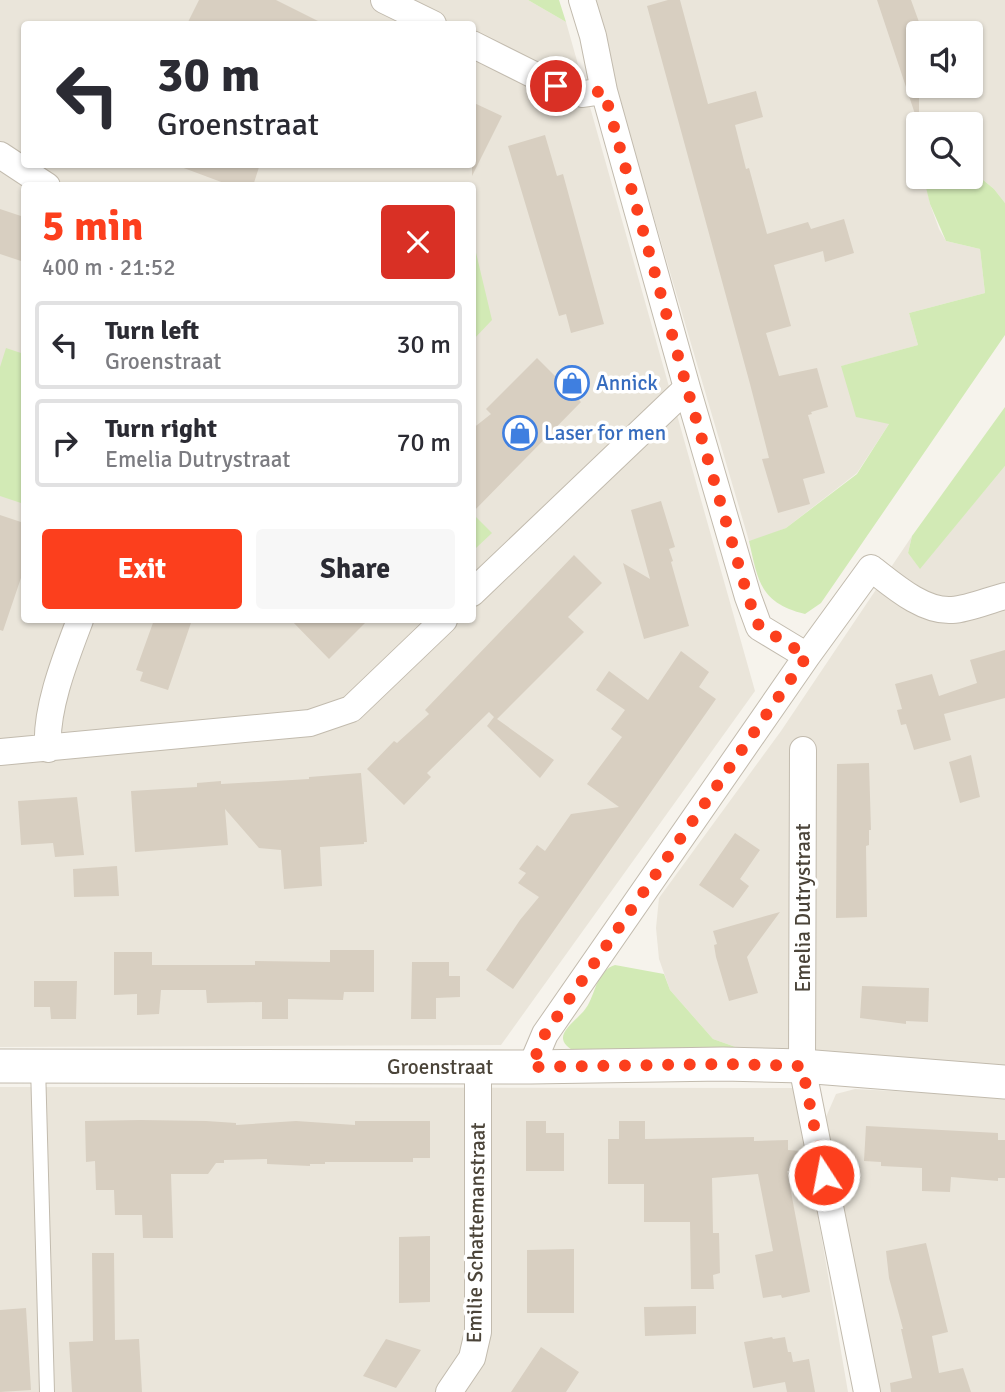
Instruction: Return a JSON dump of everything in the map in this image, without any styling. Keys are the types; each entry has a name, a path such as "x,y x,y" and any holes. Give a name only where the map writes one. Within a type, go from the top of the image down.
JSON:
{"street":[{"path":"384,0 427,21"},
{"path":"582,0 593,36 604,91 748,597 759,626 807,656"},
{"path":"476,46 556,86 583,94 604,91"},
{"path":"0,155 41,182"},
{"path":"476,589 687,388"},
{"path":"531,1067 545,1034 871,568 917,600 934,608 952,610 1005,596"},
{"path":"48,749 51,710 79,623"},
{"path":"0,752 310,723 351,709 441,623"},
{"name":"Emelia Dutrystraat","path":"803,750 802,1066 867,1392"},
{"name":"Groenstraat","path":"0,1066 531,1067 723,1064 802,1066 1005,1082"},
{"name":"Emilie Schattemanstraat","path":"449,1392 472,1358 478,1332 478,1066"}],"lane":[{"path":"38,1066 47,1392"}],"shaded area":[{"path":"0,0 528,0 566,22 755,691 501,1045 0,1047"},
{"path":"590,0 1005,0 1005,203 983,180 983,112 906,112 906,189 927,189 939,229 946,241 980,249 985,293 909,313 918,345 842,366 889,424 857,473 786,528 749,541"},
{"path":"1005,466 1005,1065 744,1050 713,1039 670,990 659,959 656,928 659,898 781,731 912,536 908,553 920,568"},
{"path":"0,1087 796,1088 848,1392 0,1392"},
{"path":"855,1089 1005,1097 1005,1392 879,1392 826,1117 836,1094"}],"green space":[{"path":"528,0 559,0 566,22"},
{"path":"983,180 1005,203 1005,335 821,603 805,614 779,604 770,597 759,579 749,541 786,528 857,474 889,424 856,417 841,366 918,345 909,313 985,293 980,249 946,241 926,189 983,189"},
{"path":"476,253 492,320 476,337"},
{"path":"6,348 21,353 21,503 0,496 0,367"},
{"path":"1005,407 1005,466 920,569 908,553 912,536"},
{"path":"476,517 492,533 476,548"},
{"path":"615,965 664,974 670,990 713,1039 744,1050 580,1054 569,1048 563,1036 566,1030 588,1005 604,972"}],"building":[{"path":"199,0 276,0 318,21 188,21"},
{"path":"668,0 680,0 708,104 756,91 763,117 735,125 767,234 808,222 811,229 844,219 854,253 825,262 823,251 774,265 791,326 766,333 779,376 817,368 828,407 808,415 825,473 803,479 810,504 778,513 762,459 769,458 750,384 647,6"},
{"path":"877,0 911,0 919,21 906,21 906,87"},
{"path":"910,98 919,98 919,112 914,112"},
{"path":"476,104 502,116 476,168"},
{"path":"545,135 557,176 563,174 604,324 571,333 566,314 559,316 508,146"},
{"path":"184,168 259,168 254,182 221,182"},
{"path":"0,209 21,216 21,261 0,254"},
{"path":"537,358 581,402 476,509 476,426 491,414 486,409"},
{"path":"661,501 675,547 669,549 673,561 671,562 689,626 644,639 623,563 650,579 631,510"},
{"path":"0,515 21,522 21,578 3,631 0,630"},
{"path":"574,555 602,583 568,617 584,632 497,719 554,760 540,778 487,726 494,717 489,712 427,773 431,777 404,805 367,769 394,741 397,743 429,714 425,710"},
{"path":"153,623 191,623 168,690 140,681 143,672 136,670"},
{"path":"294,623 365,623 329,659"},
{"path":"1005,650 1005,698 944,714 951,740 914,750 906,724 901,725 897,710 902,709 895,684 932,674 939,696 977,683 970,660"},
{"path":"681,651 709,672 699,687 716,699 513,989 486,970 539,897 518,883 526,873 519,869 537,845 545,851 571,814 619,807 587,784 622,737 611,729 625,710 596,690 609,671 648,700"},
{"path":"971,755 980,797 960,803 949,762"},
{"path":"869,763 871,830 869,845 866,846 867,917 836,918 837,764"},
{"path":"361,773 367,842 320,847 322,886 284,889 281,850 259,848 225,809 228,845 135,852 131,791 197,787 197,783 221,781 221,784 309,779"},
{"path":"77,797 84,855 55,857 53,843 21,845 18,801"},
{"path":"735,833 760,850 740,879 749,886 733,908 699,885"},
{"path":"117,866 119,896 74,897 73,869"},
{"path":"780,912 747,957 758,993 729,1001 716,957 714,945 717,944 713,931"},
{"path":"330,950 374,950 374,992 344,992 343,1000 288,999 288,1019 262,1019 262,1002 207,1003 206,990 161,990 159,1014 137,1015 137,994 114,995 114,952 152,952 152,965 255,965 255,961 330,962"},
{"path":"412,962 449,962 449,976 460,976 460,997 436,998 436,1019 411,1019"},
{"path":"34,981 77,981 76,1019 51,1019 50,1007 34,1007"},
{"path":"862,986 929,988 928,1022 906,1021 906,1024 860,1018"},
{"path":"85,1121 206,1121 236,1125 296,1121 355,1125 355,1121 430,1121 430,1158 413,1158 413,1162 325,1162 310,1166 267,1164 267,1159 224,1160 224,1163 216,1163 208,1174 171,1174 173,1238 143,1238 142,1215 115,1215 114,1190 96,1190 95,1161 86,1162"},
{"path":"526,1121 546,1121 546,1133 564,1133 564,1171 526,1171"},
{"path":"619,1121 645,1121 645,1139 754,1137 754,1141 788,1140 788,1150 802,1151 806,1170 787,1171 810,1292 782,1298 781,1295 763,1298 755,1255 773,1251 758,1174 712,1178 713,1233 719,1233 720,1273 713,1275 714,1289 691,1289 690,1222 644,1222 644,1184 608,1184 608,1139 619,1139"},
{"path":"866,1126 998,1133 998,1140 1005,1140 1005,1178 998,1178 998,1181 951,1177 950,1192 922,1191 922,1168 881,1166 881,1162 864,1161"},
{"path":"430,1236 430,1302 399,1303 399,1237"},
{"path":"926,1243 948,1332 932,1336 939,1373 963,1368 971,1392 891,1392 890,1383 912,1378 903,1329 889,1278 886,1251"},
{"path":"574,1249 574,1313 527,1313 527,1250"},
{"path":"92,1253 114,1253 115,1340 139,1339 142,1392 72,1392 69,1342 93,1341"},
{"path":"696,1306 696,1334 645,1336 644,1307"},
{"path":"26,1308 31,1390 0,1392 0,1310"},
{"path":"785,1337 793,1362 809,1359 815,1392 787,1392 785,1382 753,1388 744,1342"},
{"path":"386,1339 421,1350 396,1388 363,1376"},
{"path":"541,1347 579,1372 566,1392 511,1392"}],"place":[{"name":"Annick","path":"572,383"},
{"name":"Laser for men","path":"520,433"}],"route":[{"path":"556,86 583,94 604,91 748,597 759,626 807,656 545,1034 531,1067 723,1064 802,1066 824,1175"}]}
